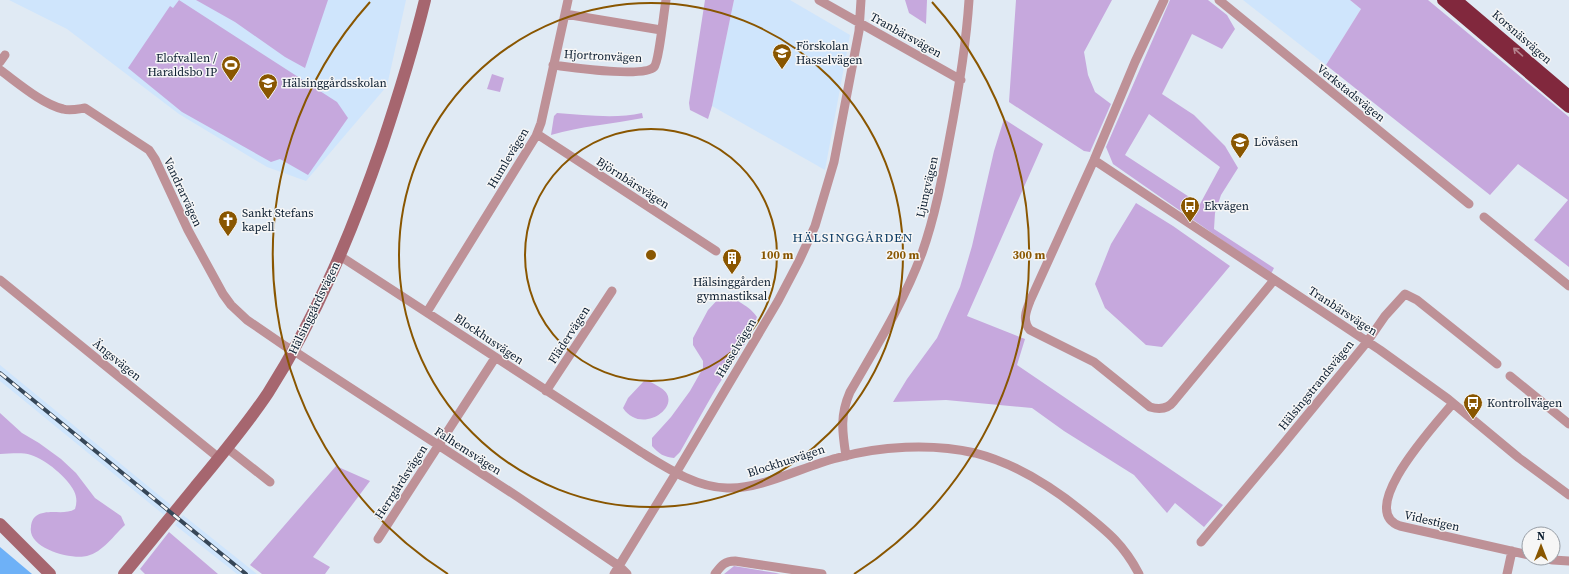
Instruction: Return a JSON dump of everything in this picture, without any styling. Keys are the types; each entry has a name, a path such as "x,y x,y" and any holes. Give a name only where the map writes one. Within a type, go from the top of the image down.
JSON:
{"highway":[{"name":"Korsnäsvägen","path":"1442,0 1569,107"},
{"name":"Korsnäsvägen","path":"1456,0 1569,96"}],"street":[{"name":"Hälsinggårdsvägen","path":"124,574 227,448 267,394 294,351 314,314 340,256 372,174 411,52 425,0"},
{"name":"Humlevägen","path":"427,312 537,134 568,0"},
{"name":"Hjortronvägen","path":"553,65 638,72 653,68 655,65 666,0"},
{"name":"Tranbärsvägen","path":"819,0 961,80"},
{"name":"Hasselvägen","path":"616,570 676,473 778,301 815,226 834,162 860,23 861,0"},
{"name":"Ljungvägen","path":"846,456 842,424 844,407 850,392 903,297 922,253 936,209 961,80 967,33 969,0"},
{"path":"1164,0 1135,62 1094,160 1030,301 1025,320 1027,326 1030,330 1094,362 1150,407 1167,408 1274,280"},
{"name":"Verkstadsvägen","path":"1219,0 1469,204"},
{"path":"565,14 661,30"},
{"name":"Vandrarvägen","path":"0,70 53,106 75,110 85,108 149,150 158,165 188,230 231,305 247,320 294,351"},
{"name":"Björnbärsvägen","path":"537,134 716,251"},
{"name":"Tranbärsvägen","path":"1094,160 1367,342 1453,403 1519,458 1568,493"},
{"path":"1484,217 1569,286"},
{"name":"Blockhusvägen","path":"340,256 641,452 676,473 696,482 711,486 737,488 758,484 846,456 877,450 920,447 974,453 1003,463 1030,476 1073,504 1107,532 1128,554 1139,574"},
{"name":"Ängsvägen","path":"0,280 219,458"},
{"name":"Flädervägen","path":"546,391 612,291"},
{"name":"Hälsingstrandsvägen","path":"1201,542 1367,342 1389,311 1405,294 1417,300 1497,364"},
{"name":"Falhemsvägen","path":"294,351 439,446 616,570 626,574"},
{"name":"Herrgårdsvägen","path":"378,539 495,358"},
{"path":"1510,376 1569,424"},
{"name":"Videstigen","path":"1453,403 1399,471 1388,496 1386,510 1388,516 1390,520 1400,526 1521,553"},
{"path":"227,448 270,482"},
{"path":"0,524 50,574"},
{"path":"1507,574 1512,551"},
{"path":"715,574 726,562 735,561 822,574"}],"shaded area":[{"name":"Hälsinggårdsskolan","path":"9,0 406,0 387,86 306,181 267,167 179,114 67,29"},
{"path":"179,0 337,102 348,118 308,175 280,159 271,162 182,112 128,68 170,6 173,8"},
{"path":"196,0 328,0 305,68 285,57 235,22"},
{"path":"705,0 734,0 708,119 690,110 689,103"},
{"name":"Förskolan Hasselvägen","path":"734,0 790,0 850,35 825,170 712,106"},
{"path":"905,0 927,0 926,24 909,13"},
{"path":"1016,0 1112,0 1084,52 1088,75 1095,92 1111,104 1090,152 1084,151 1009,102"},
{"path":"1170,0 1208,0 1227,15 1235,29 1222,49 1192,34 1162,94 1194,115 1225,146 1238,168 1221,195 1215,213 1214,229 1274,268 1271,274 1113,164 1106,147","holes":["1149,114 1220,167 1200,204 1125,155"]},
{"path":"1243,0 1350,0 1361,9 1326,65"},
{"path":"1350,0 1428,0 1569,117 1569,267 1534,240 1568,200 1518,164 1490,195 1326,65 1361,9"},
{"path":"492,74 504,78 500,92 487,89"},
{"path":"557,113 622,116 642,113 643,118 585,127 551,135 554,116"},
{"path":"1004,119 1043,144 967,316 1025,339 1017,365 1223,505 1204,527 1175,503 1167,513 1134,475 1064,431 1032,408 946,400 893,402 907,379 937,338 960,287 972,246 994,151"},
{"path":"1136,203 1173,226 1230,266 1162,347 1146,345 1105,308 1095,284 1111,244"},
{"path":"721,296 725,296 741,303 751,310 757,317 754,326 745,344 717,387 680,452 674,458 664,456 652,446 652,438 671,417 690,391 703,368 703,361 693,345 693,338 708,310"},
{"path":"0,365 171,505 164,515 0,381"},
{"path":"644,381 651,382 661,388 667,395 668,402 665,409 650,419 640,419 631,416 623,408 628,398"},
{"path":"0,413 22,433 61,459 76,473 95,498 121,516 125,525 98,551 87,556 71,556 52,551 36,541 32,534 31,527 32,521 35,517 46,513 66,512 75,509 76,496 67,480 43,460 27,454 0,454"},
{"path":"336,466 370,481 313,557 330,567 325,574 262,574 250,565"},
{"path":"183,515 257,574 237,574 175,525"},
{"path":"169,532 218,574 145,574 140,569"},
{"path":"734,566 776,573 780,574 724,574"}],"water":[{"path":"0,547 32,574 0,574"}],"railway":[{"path":"0,373 246,574"}],"place":[{"name":"Förskolan Hasselvägen","path":"782,70"},
{"name":"Elofvallen / Haraldsbo IP","path":"231,82"},
{"name":"Hälsinggårdsskolan","path":"268,100"},
{"name":"Lövåsen","path":"1240,159"},
{"name":"Ekvägen","path":"1190,223"},
{"name":"Sankt Stefans kapell","path":"228,237"},
{"name":"Hälsinggården gymnastiksal","path":"732,275"},
{"name":"Kontrollvägen","path":"1473,420"}],"district":[{"name":"HÄLSINGGÅRDEN","path":"853,237"}]}
